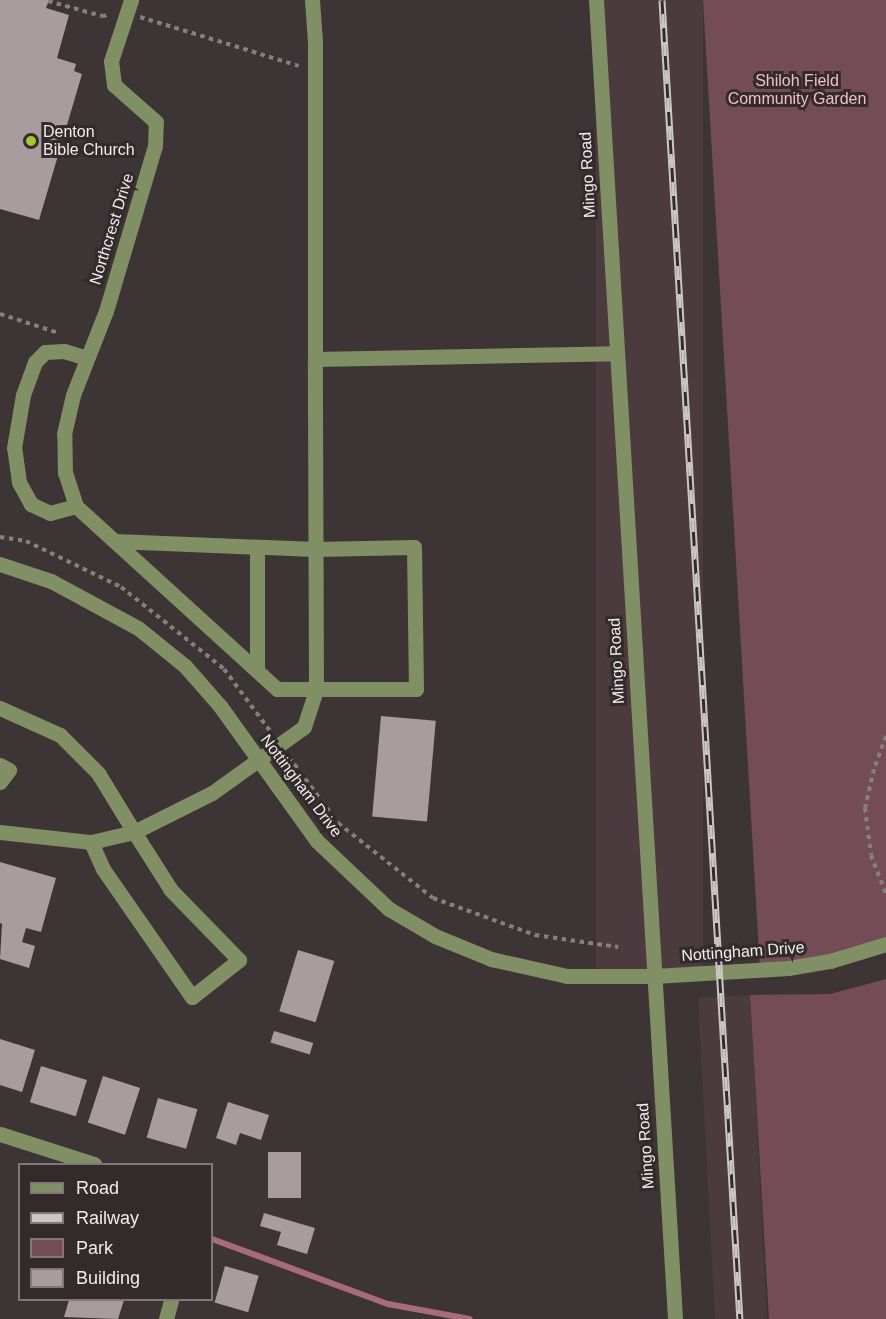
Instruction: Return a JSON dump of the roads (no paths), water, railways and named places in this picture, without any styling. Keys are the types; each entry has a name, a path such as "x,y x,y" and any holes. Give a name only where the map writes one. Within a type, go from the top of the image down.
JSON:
{"street":[{"path":"0,832 91,842 134,832 212,793 304,727 316,689 312,0"},
{"name":"Mingo Road","path":"596,0 675,1319"},
{"name":"Northcrest Drive","path":"87,358 106,311 155,146 156,122 114,85 111,61 129,6"},
{"path":"76,506 50,513 31,504 19,482 15,448 23,395 35,362 45,352 64,351 87,358 73,395 64,434 65,473 76,506 277,689 416,689 414,547 315,549 115,541"},
{"path":"315,359 616,353"},
{"path":"256,547 257,670"},
{"name":"Nottingham Drive","path":"0,564 51,581 138,628 184,666 220,706 318,841 388,909 435,936 491,959 567,976 654,976 798,967 839,959 886,944"},
{"path":"0,708 60,735 98,773 171,890 239,960 192,997 103,869 91,842"},
{"path":"0,765 9,770 0,782"},
{"path":"0,1134 91,1163"},
{"path":"166,1319 170,1301"}],"waterway":[{"path":"213,1239 388,1304 470,1319"}],"railway":[{"path":"662,0 740,1319"}],"place":[{"name":"Denton Bible Church","path":"31,141"}],"park label":[{"name":"Shiloh Field Community Garden","path":"797,90"}]}
